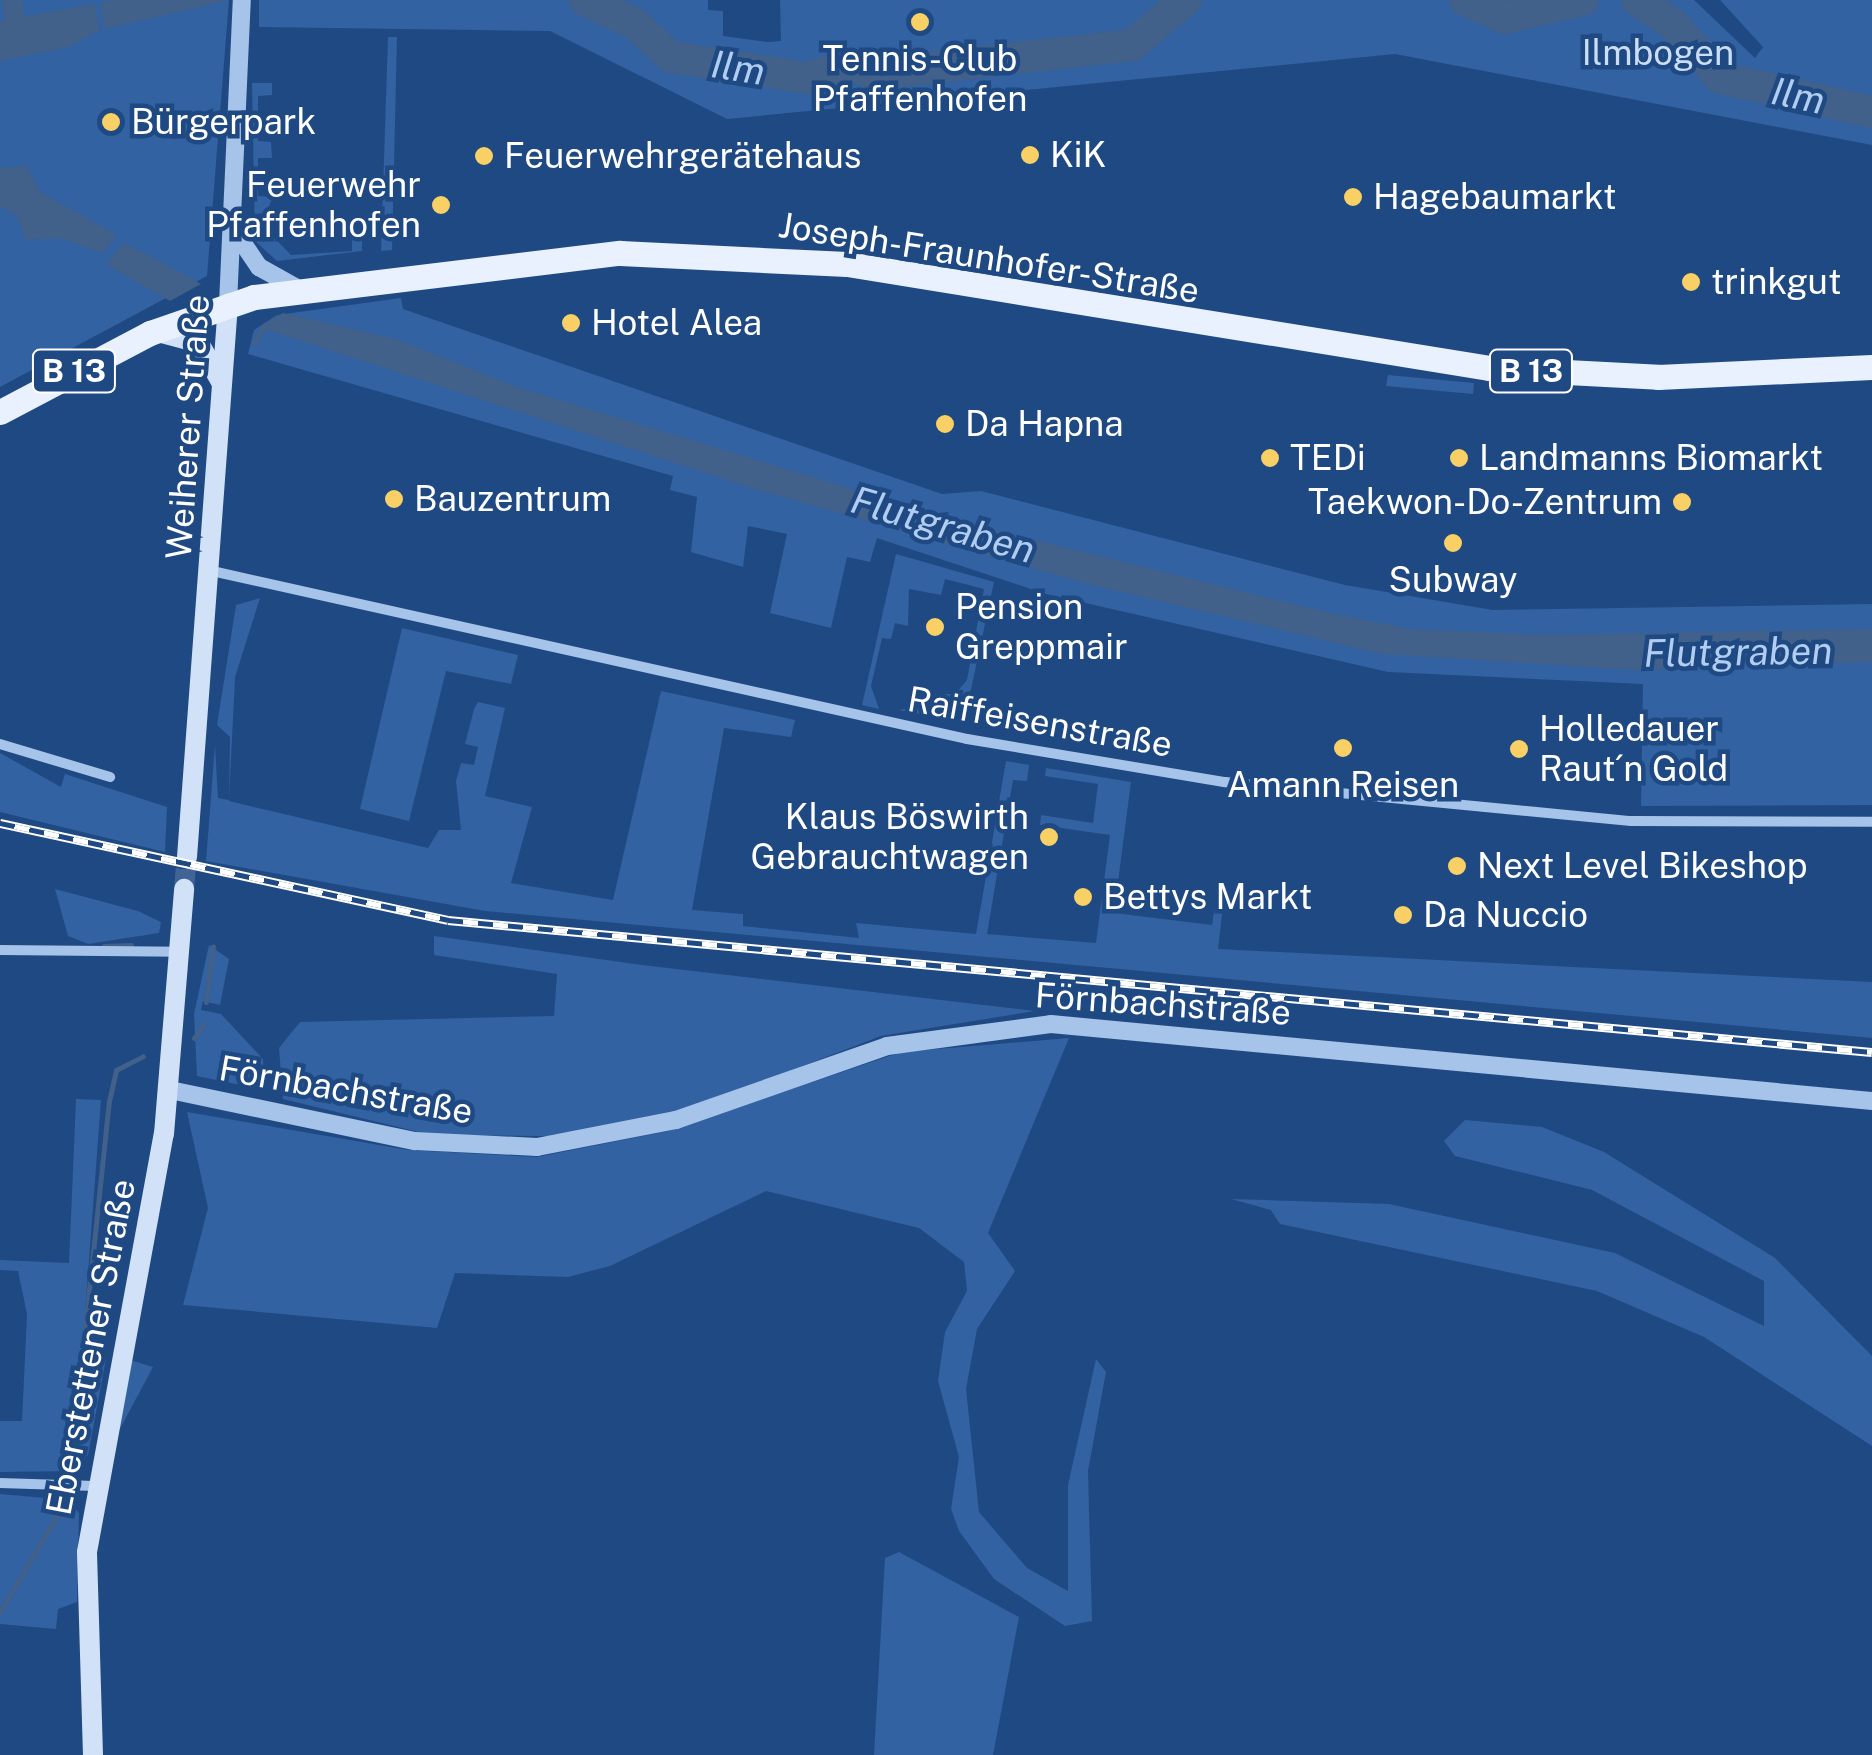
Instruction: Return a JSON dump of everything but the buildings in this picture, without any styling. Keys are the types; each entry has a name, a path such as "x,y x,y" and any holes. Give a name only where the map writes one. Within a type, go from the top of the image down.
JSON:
{"main road":[{"name":"Joseph-Fraunhofer-Straße","path":"0,412 150,333 237,296 534,258 709,252 848,264 1488,368 1658,377 1872,367"},
{"name":"Weiherer Straße","path":"187,857 212,571 226,343 237,296"},
{"path":"150,333 192,338 223,388"},
{"path":"180,952 184,890"},
{"name":"Eberstettener Straße","path":"93,1755 85,1585 95,1486 170,1090 180,952"}],"street":[{"name":"Weiherer Straße","path":"237,296 234,230 242,0"},
{"path":"234,230 259,267 297,288"},
{"name":"Raiffeisenstraße","path":"212,571 948,736 1225,782 1631,821 1872,822"},
{"path":"0,744 110,778"},
{"path":"0,950 180,952"},
{"name":"Förnbachstraße","path":"170,1090 415,1141 537,1147 664,1123 887,1046 1051,1024 1872,1101"},
{"path":"0,1482 95,1486"}],"green space":[{"name":"Bürgerpark","path":"0,0 229,0 207,276 0,387"},
{"name":"Ilmbogen","path":"259,0 708,0 708,10 723,11 723,36 768,42 781,41 780,0 1694,0 1755,58 1763,47 1720,0 1872,0 1872,145 1395,54 727,119 550,31 259,27"},
{"path":"388,37 397,37 392,250 381,251"},
{"path":"252,83 272,83 272,95 258,96 258,141 271,142 272,158 258,158 258,196 273,197 261,224 291,255 352,251 352,239 362,239 362,251 277,261 255,241"},
{"path":"401,298 403,309 942,494 981,491 1345,585 1493,610 1872,604 1872,805 1641,806 1643,684 1388,672 1046,594 877,538 870,562 847,557 831,628 770,613 787,534 748,526 743,567 691,552 697,497 670,490 673,476 248,354 254,330 277,315"},
{"path":"1388,375 1474,383 1473,394 1386,386"},
{"path":"896,554 994,582 964,722 899,710 919,706 921,694 955,694 967,680 984,589 945,579 941,595 909,589 908,626 895,623 891,639 882,638 871,686 879,709 862,705"},
{"path":"260,598 235,677 229,801 428,848 439,830 461,830 456,781 461,763 474,765 478,747 465,744 474,709 478,702 505,708 485,796 532,807 511,883 613,900 661,691 795,720 791,737 724,728 692,910 743,914 743,926 859,938 856,923 976,934 1006,761 1029,765 1027,781 1013,780 987,934 1096,943 1110,835 1040,825 1041,815 1093,823 1098,784 1045,776 1046,768 1131,782 1114,913 1212,925 1215,905 1223,906 1218,949 1872,982 1872,1038 485,911 206,861 215,745 218,798 229,800 230,737 217,725 236,605"},
{"path":"402,628 518,655 511,684 446,671 409,821 360,809"},
{"path":"0,753 61,787 65,774 167,807 165,852 0,812"},
{"path":"55,889 138,911 161,922 159,933 88,944 68,936"},
{"path":"434,936 642,965 1035,1011 881,1036 680,1113 548,1136 431,1135 283,1099 279,1048 300,1022 554,1016 557,974 434,955"},
{"path":"209,945 229,959 220,1005 203,1001 201,1010 221,1014 263,1059 264,1080 255,1088 197,1076 194,1014"},
{"path":"1069,1038 988,1233 1015,1271 977,1329 966,1389 979,1512 1027,1568 1068,1591 1068,1485 1096,1359 1106,1372 1088,1471 1092,1621 1065,1626 994,1579 959,1531 951,1509 959,1457 938,1381 945,1332 967,1291 964,1262 919,1228 766,1191 610,1266 568,1277 455,1273 437,1328 183,1305 208,1208 187,1112 408,1150 537,1157 668,1131 901,1052"},
{"path":"76,1099 101,1100 82,1354 106,1359 88,1455 76,1471 0,1472 0,1421 22,1421 27,1314 18,1271 0,1270 0,1260 69,1263"},
{"path":"1465,1120 1542,1127 1604,1152 1775,1258 1872,1356 1872,1446 1704,1337 1597,1291 1280,1224 1271,1210 1231,1199 1389,1204 1615,1253 1764,1326 1764,1281 1592,1190 1455,1156 1444,1141"},
{"path":"130,1360 153,1367 114,1440"},
{"path":"0,1494 68,1500 79,1513 77,1602 58,1609 56,1629 0,1624"},
{"path":"899,1552 1019,1617 993,1755 874,1755 885,1558"}],"water":[{"path":"116,0 229,0 105,29 100,3"},
{"path":"95,4 100,30 69,47 0,61 0,21"},
{"path":"27,166 40,192 117,235 103,253 59,238 26,240 17,216 0,206 0,168"},
{"path":"124,243 201,284 170,301 106,264"},
{"name":"Flutgraben","path":"283,313 395,339 520,388 957,521 1334,614 1411,629 1545,635 1872,629 1872,662 1634,670 1382,654 1088,584 755,489 259,327"}],"waterway":[{"path":"12,0 17,34"},
{"name":"Ilm","path":"585,0 635,24 671,57 806,78 851,65 874,74 1132,45 1186,0"},
{"name":"Ilm","path":"1465,0 1505,18 1583,0"},
{"name":"Ilm","path":"1637,0 1673,24 1720,78 1872,112"},
{"path":"254,343 265,325"},
{"path":"104,946 131,945"},
{"path":"206,1002 213,946"},
{"path":"194,1038 203,1025"},
{"path":"72,1452 109,1101 116,1070 143,1056"},
{"path":"0,1612 61,1509"}],"tunnel":[{"path":"184,889 187,857"}],"railway":[{"path":"0,823 448,920 1872,1052"}],"place":[{"name":"Tennis-Club Pfaffenhofen","path":"920,22"},
{"name":"Bürgerpark","path":"111,122"},
{"name":"KiK","path":"1030,155"},
{"name":"Feuerwehrgerätehaus","path":"484,156"},
{"name":"Hagebaumarkt","path":"1353,197"},
{"name":"Feuerwehr Pfaffenhofen","path":"441,205"},
{"name":"trinkgut","path":"1691,282"},
{"name":"Hotel Alea","path":"571,323"},
{"name":"Da Hapna","path":"945,424"},
{"name":"TEDi","path":"1270,458"},
{"name":"Landmanns Biomarkt","path":"1459,458"},
{"name":"Bauzentrum","path":"394,499"},
{"name":"Taekwon-Do-Zentrum","path":"1682,502"},
{"name":"Subway","path":"1453,543"},
{"name":"Pension Greppmair","path":"935,627"},
{"name":"Amann Reisen","path":"1343,748"},
{"name":"Holledauer Raut´n Gold","path":"1519,749"},
{"name":"Klaus Böswirth Gebrauchtwagen","path":"1049,837"},
{"name":"Next Level Bikeshop","path":"1457,866"},
{"name":"Bettys Markt","path":"1083,897"},
{"name":"Da Nuccio","path":"1403,915"}]}
